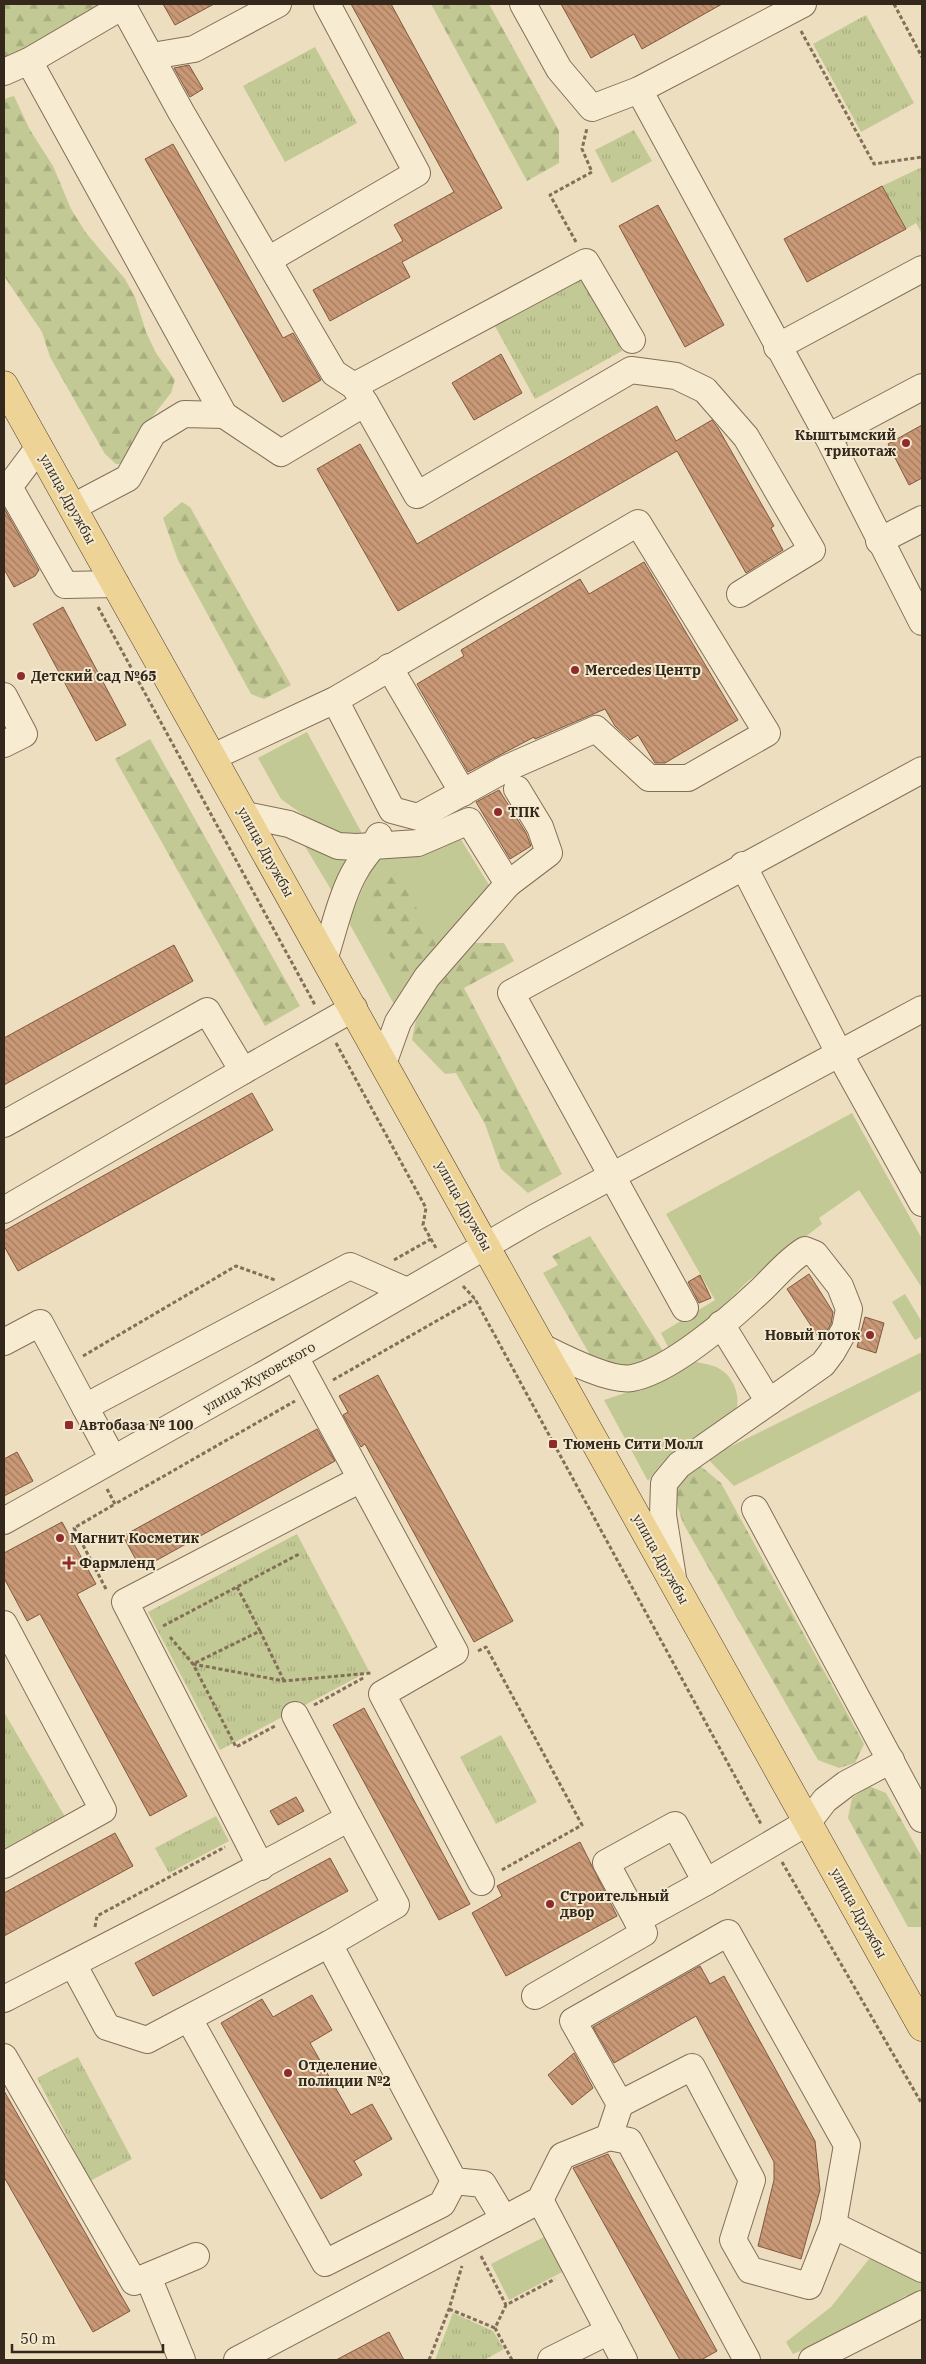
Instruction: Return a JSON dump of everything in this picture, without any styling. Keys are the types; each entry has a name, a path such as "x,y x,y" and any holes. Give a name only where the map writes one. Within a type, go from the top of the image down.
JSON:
{"main road":[{"name":"улица Дружбы","path":"4,385 246,814 922,2027"}],"street":[{"path":"152,56 194,49 278,4"},
{"path":"268,260 418,173 327,4"},
{"path":"523,4 559,69 592,108 639,90 797,7"},
{"path":"4,72 29,62 124,5 181,112 334,373 359,394 417,495 631,370 676,376 705,390 746,437 812,550 740,594"},
{"path":"29,62 224,416 281,453 359,394 586,262 632,340"},
{"path":"639,90 828,437 879,541 922,622"},
{"path":"778,346 922,269"},
{"path":"828,437 922,387"},
{"path":"73,508 128,478 152,433 184,414 224,416"},
{"path":"38,447 9,487 65,585 116,584"},
{"path":"879,541 922,519"},
{"path":"214,757 335,700 389,666 638,523 767,733 688,778 649,778 596,729 507,768 418,817 392,810 335,700"},
{"path":"389,666 463,793"},
{"path":"4,696 24,734 4,744"},
{"path":"684,1308 511,993 743,865 922,770"},
{"path":"384,1061 398,1022 427,977 508,884 549,853 540,827 517,789"},
{"path":"325,957 340,908 357,868 374,846 392,810"},
{"path":"246,814 288,824 338,846 418,843 469,821 508,884"},
{"path":"743,865 839,1053 922,1203"},
{"path":"4,1210 354,1008"},
{"name":"улица Жуковского","path":"4,1521 295,1357 486,1245 922,1009"},
{"path":"4,1124 207,1010 242,1071"},
{"path":"542,1347 570,1362 602,1373 631,1378 678,1357 721,1324 760,1291 791,1259 805,1250 815,1254 840,1286 849,1309 845,1329 823,1364 678,1465 664,1483 663,1515 674,1583"},
{"path":"86,1407 350,1266 407,1290"},
{"path":"4,1342 40,1323 86,1407 104,1464"},
{"path":"721,1324 769,1402"},
{"path":"295,1357 455,1652 382,1694 481,1882"},
{"path":"261,1867 125,1602 361,1478"},
{"path":"755,1510 922,1819"},
{"path":"4,1624 13,1665 103,1810 4,1865"},
{"path":"73,1964 107,2027 147,2040 329,1944 396,1905 295,1715"},
{"path":"637,1920 808,1822 825,1800 846,1784 891,1760"},
{"path":"4,1999 261,1867 349,1818"},
{"path":"534,1996 644,1934 606,1863 674,1825 706,1882"},
{"path":"610,2137 620,2104 692,2067 752,2180 734,2240 750,2270 809,2286 833,2225 847,2145 728,1933 573,2021 620,2104"},
{"path":"329,1944 454,2181"},
{"path":"189,2018 325,2263 442,2204 454,2181"},
{"path":"4,2057 134,2282 196,2256"},
{"path":"236,2360 540,2200 562,2156 610,2137 629,2141 747,2360"},
{"path":"454,2181 483,2184 504,2219"},
{"path":"540,2200 624,2360"},
{"path":"833,2225 922,2269"},
{"path":"148,2277 182,2360"},
{"path":"812,2360 922,2304"},
{"path":"551,2360 609,2331"}],"path":[{"path":"894,4 922,57"},
{"path":"797,7 874,164 922,157"},
{"path":"586,262 550,195 592,172 582,149 592,108"},
{"path":"85,584 426,1208 423,1225 446,1268 475,1299 771,1843 922,2104"},
{"path":"110,1597 74,1528 475,1299"},
{"path":"104,1464 115,1504"},
{"path":"301,1553 162,1627 194,1664 236,1747 373,1673"},
{"path":"237,1587 260,1631"},
{"path":"94,1935 96,1916 228,1845"},
{"path":"471,2236 506,2305"},
{"path":"429,2360 449,2309 471,2236"},
{"path":"495,2328 506,2305 576,2269"},
{"path":"449,2309 495,2328 512,2360"}],"green space":[{"path":"4,4 115,4 4,60"},
{"path":"431,4 489,4 559,131 559,163 527,181"},
{"path":"866,15 914,103 861,132 813,44"},
{"path":"315,47 357,123 285,162 243,86"},
{"path":"14,96 30,130 53,166 71,209 86,233 125,279 135,297 146,332 156,353 175,380 171,393 145,426 124,464 116,464 105,454 50,357 42,332 4,276 4,99"},
{"path":"634,130 652,161 612,183 595,150"},
{"path":"922,167 922,234 916,223 906,229 882,186"},
{"path":"582,278 622,351 535,399 495,326"},
{"path":"182,502 190,507 291,685 264,699 251,694 178,560 163,518"},
{"path":"307,732 364,837 347,837 316,824 281,799 258,758"},
{"path":"150,739 300,1006 265,1026 115,759"},
{"path":"300,838 350,860 333,893"},
{"path":"460,838 489,885 395,1006 348,921 375,861"},
{"path":"379,876 399,878 437,943 405,980 381,942 366,900"},
{"path":"468,943 504,943 514,961 464,988 562,1174 528,1193 501,1169 485,1124 456,1073 445,1074 412,1040 420,998"},
{"path":"852,1113 922,1239 922,1288 859,1190 819,1218 822,1224 748,1281 688,1340 670,1351 661,1333 715,1300 666,1214"},
{"path":"590,1236 663,1351 628,1369 607,1366 590,1355 543,1273 558,1265 552,1256"},
{"path":"905,1294 922,1322 922,1336 915,1340 892,1302"},
{"path":"922,1352 922,1390 734,1486 707,1458"},
{"path":"696,1362 714,1366 732,1381 737,1393 735,1412 726,1422 705,1431 678,1447 665,1459 648,1481 604,1400 668,1379"},
{"path":"698,1464 721,1483 864,1744 855,1763 839,1768 818,1760 683,1523 677,1503 676,1490 683,1478"},
{"path":"297,1534 369,1671 220,1750 148,1612"},
{"path":"4,1712 68,1822 4,1859"},
{"path":"501,1735 537,1802 496,1824 460,1757"},
{"path":"869,1786 886,1793 922,1857 922,1927 908,1927 848,1818 852,1798"},
{"path":"216,1816 229,1841 169,1873 155,1848"},
{"path":"78,2057 132,2159 90,2181 37,2078"},
{"path":"548,2235 566,2270 509,2300 491,2264"},
{"path":"873,2254 922,2276 922,2289 914,2295 905,2296 841,2334 793,2354 786,2342 831,2307"},
{"path":"453,2313 493,2331 504,2349 484,2360 435,2360"}],"building":[{"path":"163,4 214,4 175,25"},
{"path":"351,4 391,4 502,208 402,262 410,277 330,321 313,290 403,241 394,225 454,192"},
{"path":"561,4 722,4 642,49 634,34 591,58"},
{"path":"189,65 203,89 190,97 174,68"},
{"path":"173,144 283,338 293,333 321,380 283,402 145,159"},
{"path":"882,186 906,229 807,282 784,239"},
{"path":"658,205 724,325 685,347 619,226"},
{"path":"501,354 522,393 474,420 452,383"},
{"path":"657,406 676,441 712,420 774,526 771,528 783,550 746,573 677,451 398,611 317,469 360,444 417,544"},
{"path":"922,425 922,478 909,485 888,444"},
{"path":"4,508 39,570 35,576 14,587 4,569"},
{"name":"Mercedes Центр","path":"644,562 738,720 665,763 655,763 638,735 630,740 615,726 605,709 535,739 534,737 468,772 417,684 464,656 461,650 580,579 589,594"},
{"path":"63,607 126,725 96,741 33,624"},
{"path":"499,790 526,833 531,846 510,859 476,802"},
{"path":"174,945 193,981 4,1085 4,1038"},
{"path":"252,1093 273,1130 18,1271 4,1246 4,1231"},
{"path":"809,1274 833,1312 831,1324 825,1334 819,1338 787,1289"},
{"path":"700,1275 711,1298 699,1303 688,1282"},
{"name":"Новый поток","path":"865,1317 884,1323 876,1353 857,1347"},
{"path":"378,1375 513,1621 474,1642 365,1444 361,1447 343,1415 348,1412 339,1396"},
{"path":"317,1429 335,1461 141,1569 123,1536"},
{"path":"17,1452 33,1481 4,1496 4,1459"},
{"path":"62,1522 96,1584 77,1594 187,1796 150,1816 40,1614 27,1621 4,1578 4,1553"},
{"path":"364,1708 470,1904 439,1920 333,1725"},
{"path":"296,1797 304,1811 278,1825 270,1811"},
{"path":"115,1833 133,1866 4,1936 4,1893"},
{"name":"Строительный двор","path":"580,1842 617,1916 506,1976 472,1913 502,1896 497,1886"},
{"path":"330,1858 348,1891 153,1996 135,1963"},
{"path":"700,1966 710,1984 724,1976 815,2141 820,2190 801,2259 758,2246 774,2180 774,2162 696,2016 614,2063 593,2027"},
{"name":"Отделение полиции №2","path":"312,1995 332,2030 310,2043 351,2115 372,2104 392,2139 354,2161 362,2175 321,2199 221,2023 262,1999 273,2017"},
{"path":"574,2053 593,2088 572,2105 548,2075"},
{"path":"4,2091 130,2311 93,2332 4,2177"},
{"path":"608,2154 717,2351 701,2360 680,2360 573,2168"},
{"path":"389,2332 404,2360 336,2360"}],"place":[{"name":"Кыштымский трикотаж","path":"906,443"},
{"name":"Mercedes Центр","path":"575,670"},
{"name":"Детский сад №65","path":"21,676"},
{"name":"ТПК","path":"498,812"},
{"name":"Новый поток","path":"870,1335"},
{"name":"Автобаза № 100","path":"69,1425"},
{"name":"Тюмень Сити Молл","path":"553,1444"},
{"name":"Магнит Косметик","path":"60,1538"},
{"name":"Фармленд","path":"69,1563"},
{"name":"Строительный двор","path":"550,1904"},
{"name":"Отделение полиции №2","path":"288,2073"}]}
